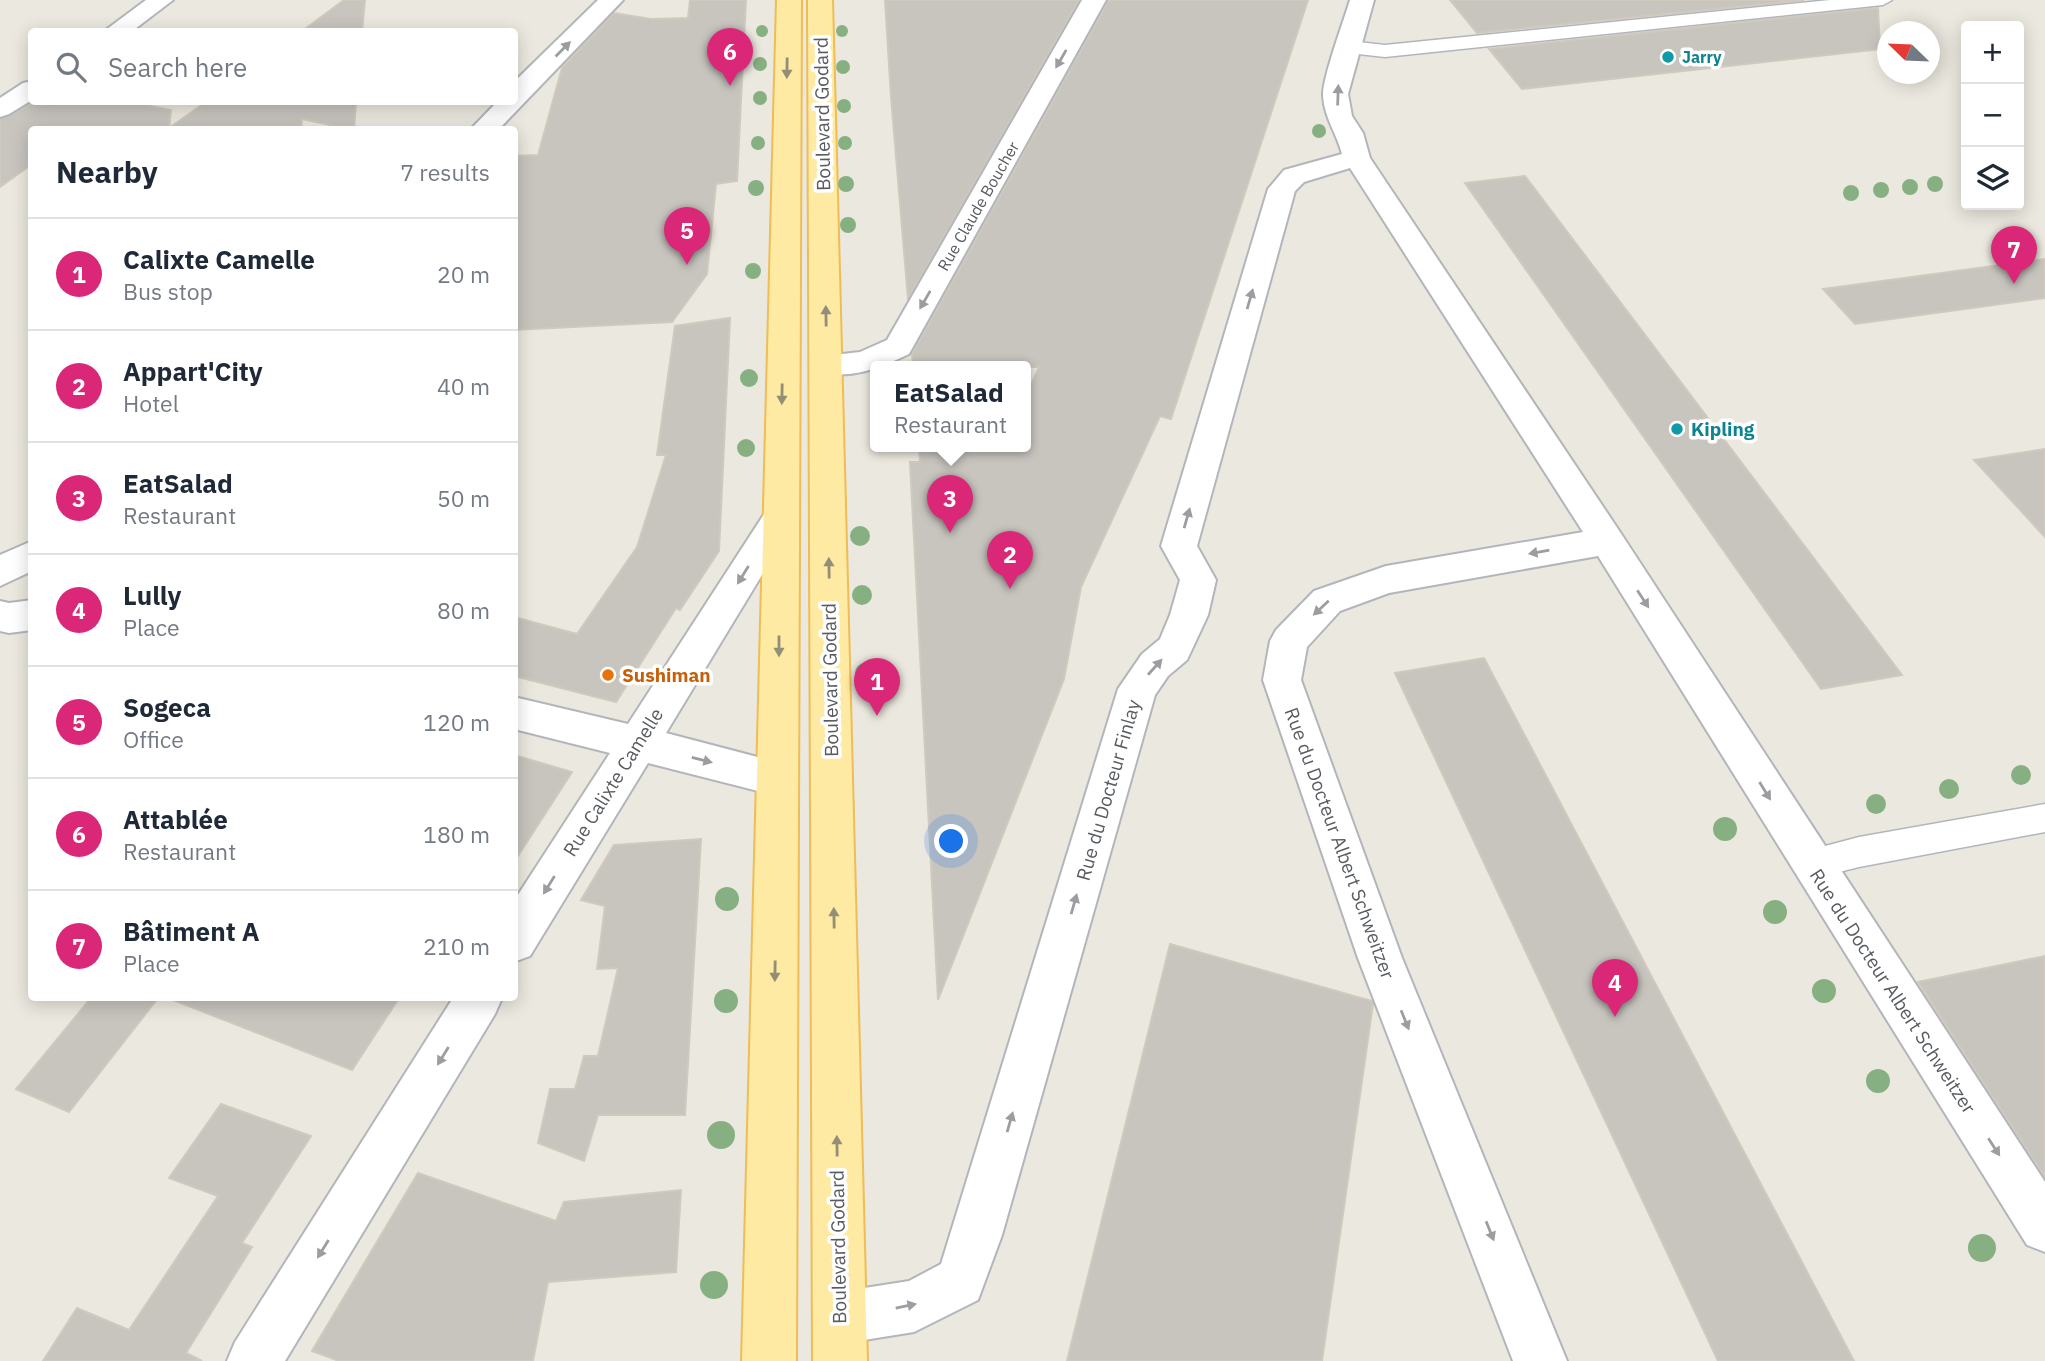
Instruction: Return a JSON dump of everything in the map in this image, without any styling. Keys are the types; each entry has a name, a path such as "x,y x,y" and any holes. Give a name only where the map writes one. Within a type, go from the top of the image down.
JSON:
{"main road":[{"name":"Boulevard Godard","path":"769,1361 789,0"},
{"name":"Boulevard Godard","path":"820,0 839,1340"}],"street":[{"path":"121,28 161,0"},
{"path":"518,93 611,0"},
{"name":"Rue Claude Boucher","path":"827,364 865,362 898,347 1094,0"},
{"path":"1362,0 1335,94 1339,116 1350,132 1366,171"},
{"path":"0,109 28,91"},
{"path":"487,126 507,105"},
{"name":"Rue du Docteur Albert Schweitzer","path":"1366,171 1607,541 2045,1227"},
{"name":"Rue du Docteur Finlay","path":"839,1340 960,1282 977,1235 1137,689 1154,665 1174,649 1189,615 1198,580 1179,546 1282,189 1294,176 1366,171"},
{"name":"Rue Calixte Camelle","path":"518,935 780,517"},
{"name":"Rue du Docteur Albert Schweitzer","path":"1540,1361 1380,958 1282,680 1289,641 1327,601 1386,580 1607,541"},
{"path":"0,572 28,556"},
{"path":"0,616 9,618 28,616"},
{"path":"518,714 778,778"},
{"path":"254,1361 477,1001"}],"lane":[{"path":"1349,47 1385,51 1883,0"},
{"path":"1811,864 1859,852 2045,818"}],"building":[{"path":"344,0 365,0 362,28 306,28"},
{"path":"690,0 746,0 737,181 716,184 707,274 672,322 518,330 518,156 538,155 562,68 614,13 651,19 688,18"},
{"path":"885,0 1079,0 908,299 891,97"},
{"path":"1109,0 1308,0 1171,419 1160,416 1081,587 1064,679 938,1000 910,462 920,462 919,452 1031,452 1031,385 1039,367 1031,367 1031,361 913,361 912,354"},
{"path":"1450,0 1804,0 1477,33"},
{"path":"1878,8 1877,49 1522,89 1489,49"},
{"path":"28,105 145,105 171,110 169,126 28,126 28,167 0,187 0,119"},
{"path":"202,105 356,105 354,126 335,126 302,119 301,126 172,126"},
{"name":"Kipling","path":"1525,176 1902,675 1821,689 1465,183"},
{"path":"2045,259 2045,298 1855,324 1823,289"},
{"path":"730,318 719,551 680,610 676,608 616,702 518,677 518,618 577,634 637,547 666,455 657,455 675,326"},
{"path":"2045,449 2045,537 1974,460"},
{"path":"1484,658 1854,1361 1718,1361 1395,673"},
{"path":"518,756 572,772 518,856"},
{"path":"701,839 685,1115 598,1115 584,1161 538,1143 550,1089 575,1089 584,1056 598,1056 618,968 597,969 605,906 581,900 614,845"},
{"path":"1170,944 1372,1001 1322,1361 1067,1361"},
{"path":"2045,956 2045,1177 1918,982"},
{"path":"89,1001 156,1001 69,1112 16,1089"},
{"path":"176,1001 397,1001 352,1070"},
{"path":"221,1104 311,1136 242,1243 252,1247 186,1353 202,1361 43,1361 77,1308 129,1330 218,1196 169,1178"},
{"path":"418,1173 556,1221 564,1202 681,1190 676,1272 548,1282 533,1361 339,1361 312,1351"}],"place":[{"name":"Jarry","path":"1668,57"},
{"name":"Attablée","path":"730,86"},
{"name":"Sogeca","path":"687,265"},
{"name":"Bâtiment A","path":"2014,284"},
{"name":"Kipling","path":"1677,429"},
{"name":"EatSalad","path":"950,533"},
{"name":"Appart'City","path":"1010,589"},
{"name":"Sushiman","path":"608,675"},
{"name":"Calixte Camelle","path":"877,716"},
{"name":"Lully","path":"1615,1017"}]}
